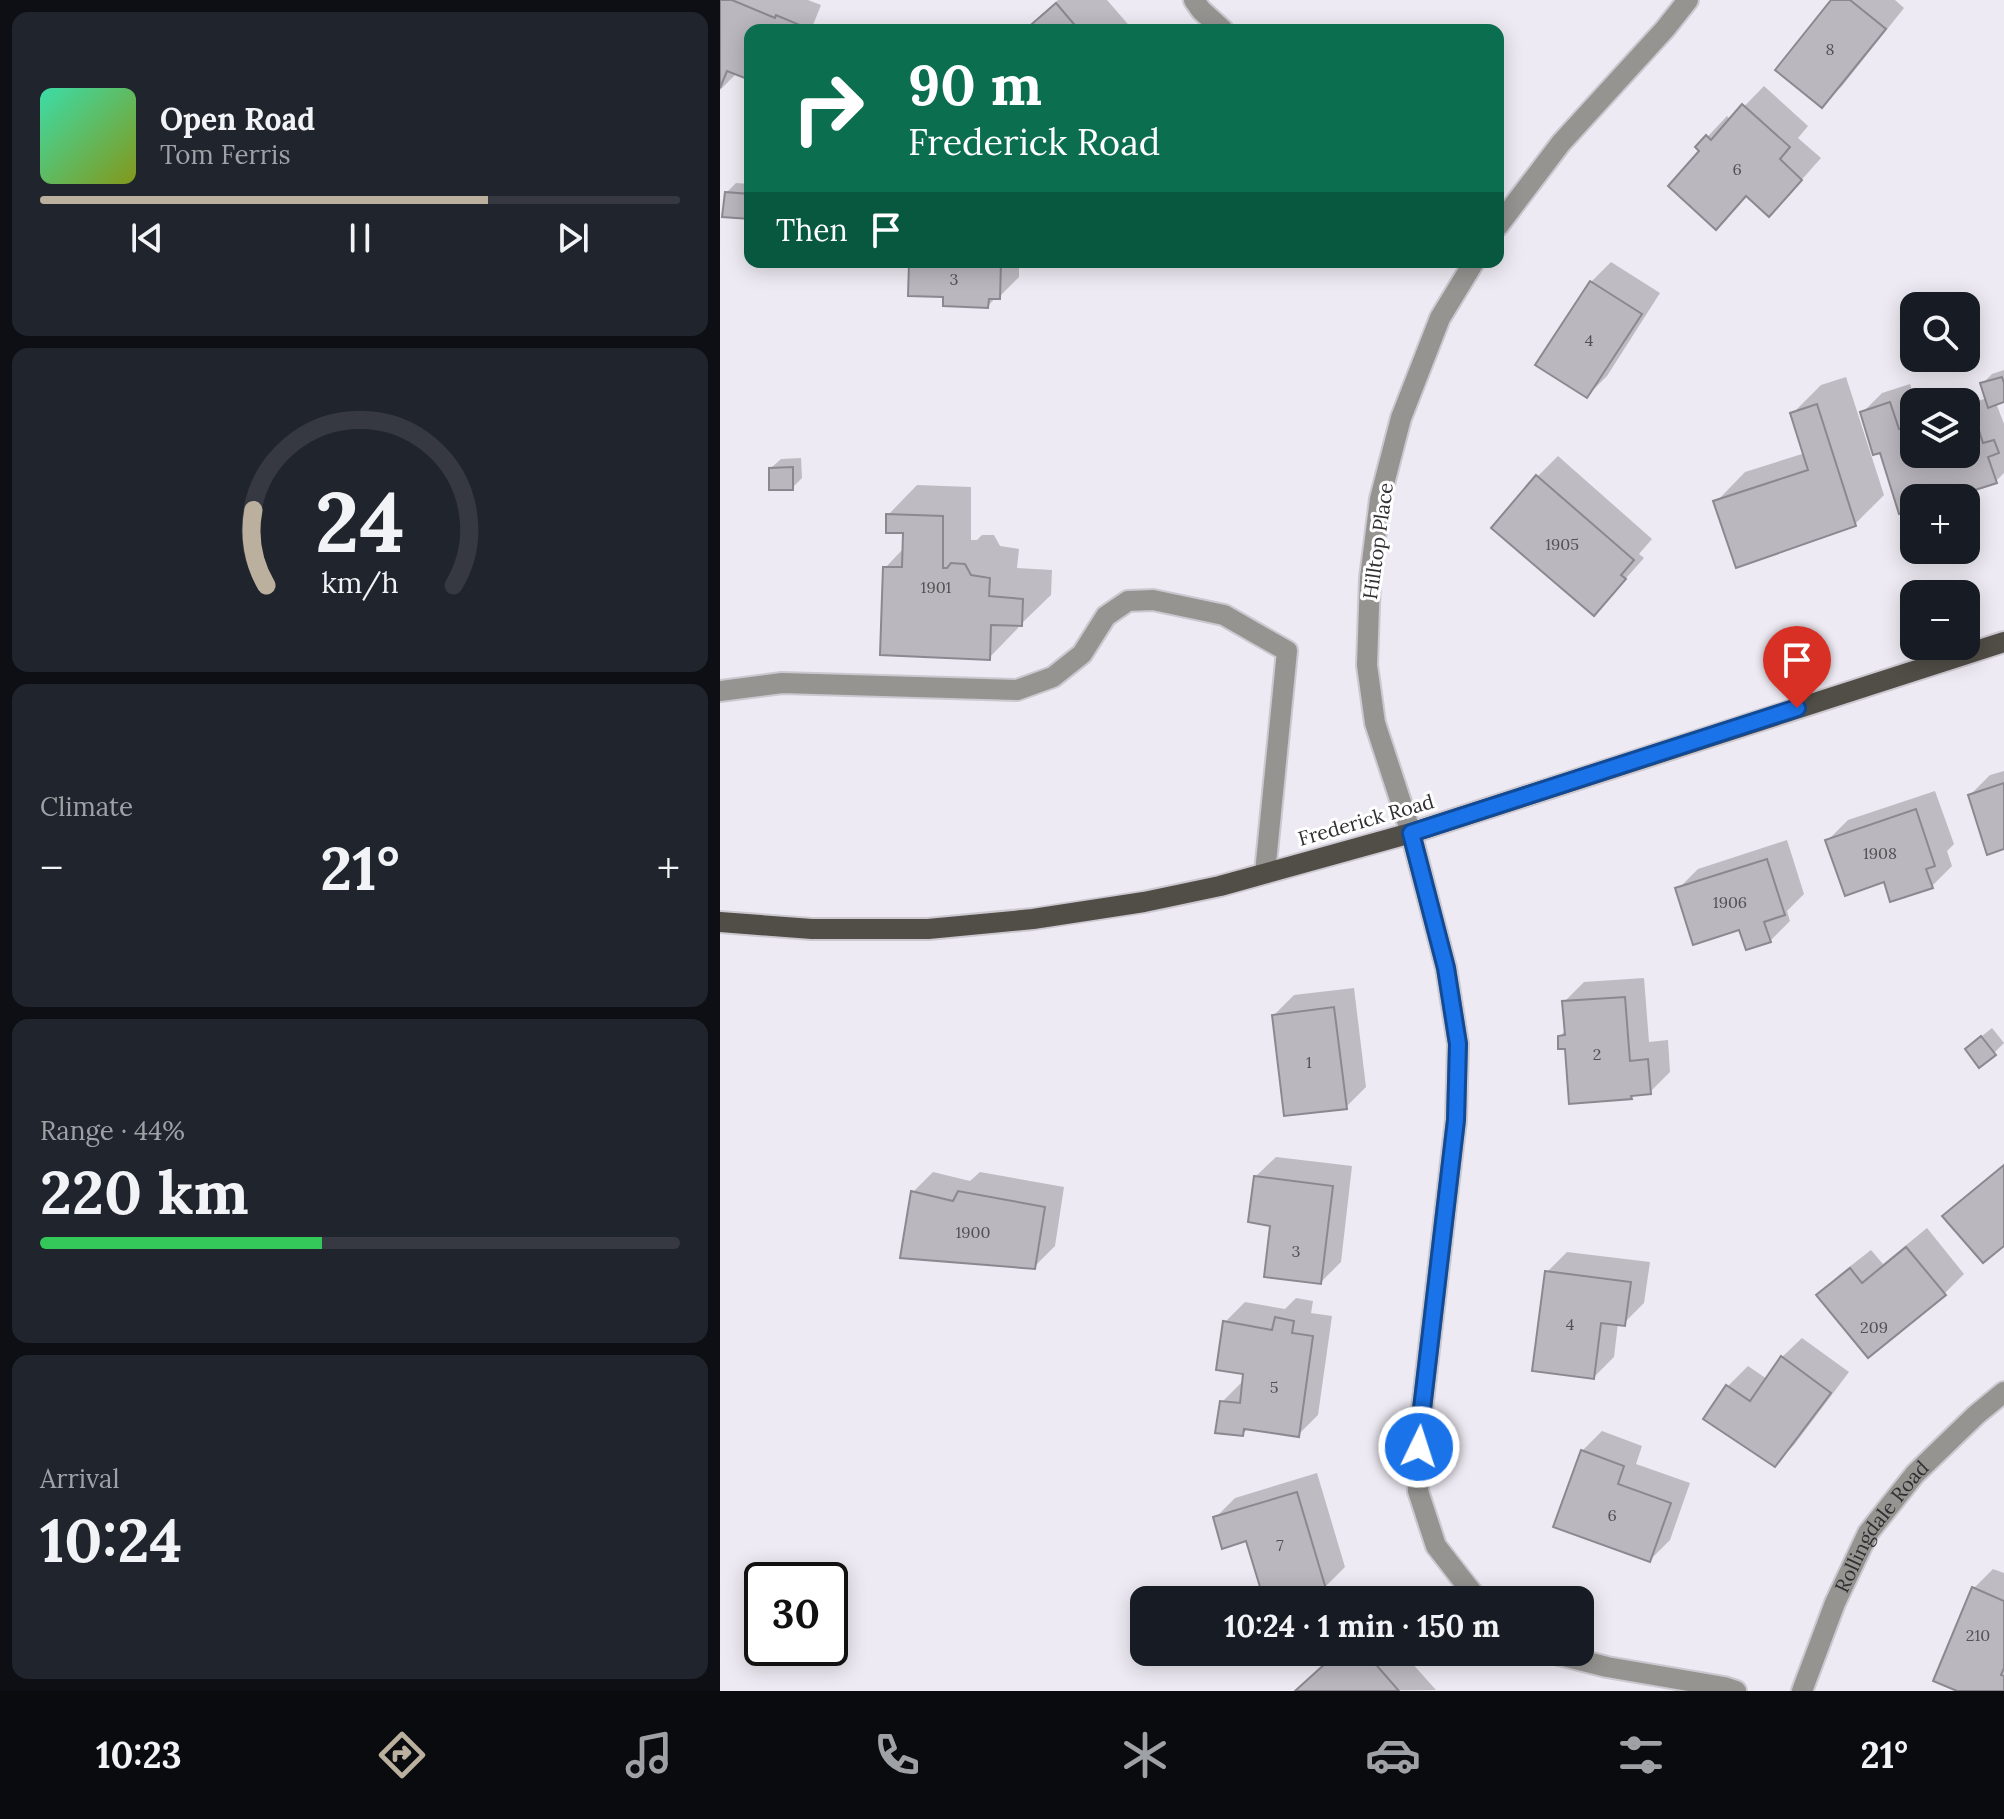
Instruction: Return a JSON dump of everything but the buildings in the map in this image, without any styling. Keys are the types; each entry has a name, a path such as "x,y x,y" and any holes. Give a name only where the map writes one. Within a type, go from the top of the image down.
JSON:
{"main road":[{"name":"Frederick Road","path":"720,922 812,929 928,929 1033,919 1144,902 1220,886 1411,833 2004,642"}],"street":[{"path":"1194,0 1216,24"},
{"path":"1504,218 1561,143 1688,0"},
{"name":"Hilltop Place","path":"1467,1586 1436,1546 1418,1491 1420,1426 1456,1120 1458,1044 1446,968 1411,833 1375,723 1367,665 1370,578 1380,499 1401,418 1440,318 1470,268"},
{"path":"720,691 782,683 1017,690 1053,677 1082,654 1106,616 1128,601 1153,600 1224,615 1287,651 1265,873"},
{"name":"Rollingdale Road","path":"1802,1691 1835,1603 1868,1533 1915,1474 2004,1392"},
{"path":"1594,1664 1736,1691"}],"route":[{"path":"1419,1447 1456,1120 1458,1044 1446,968 1411,833 1797,708"}]}
